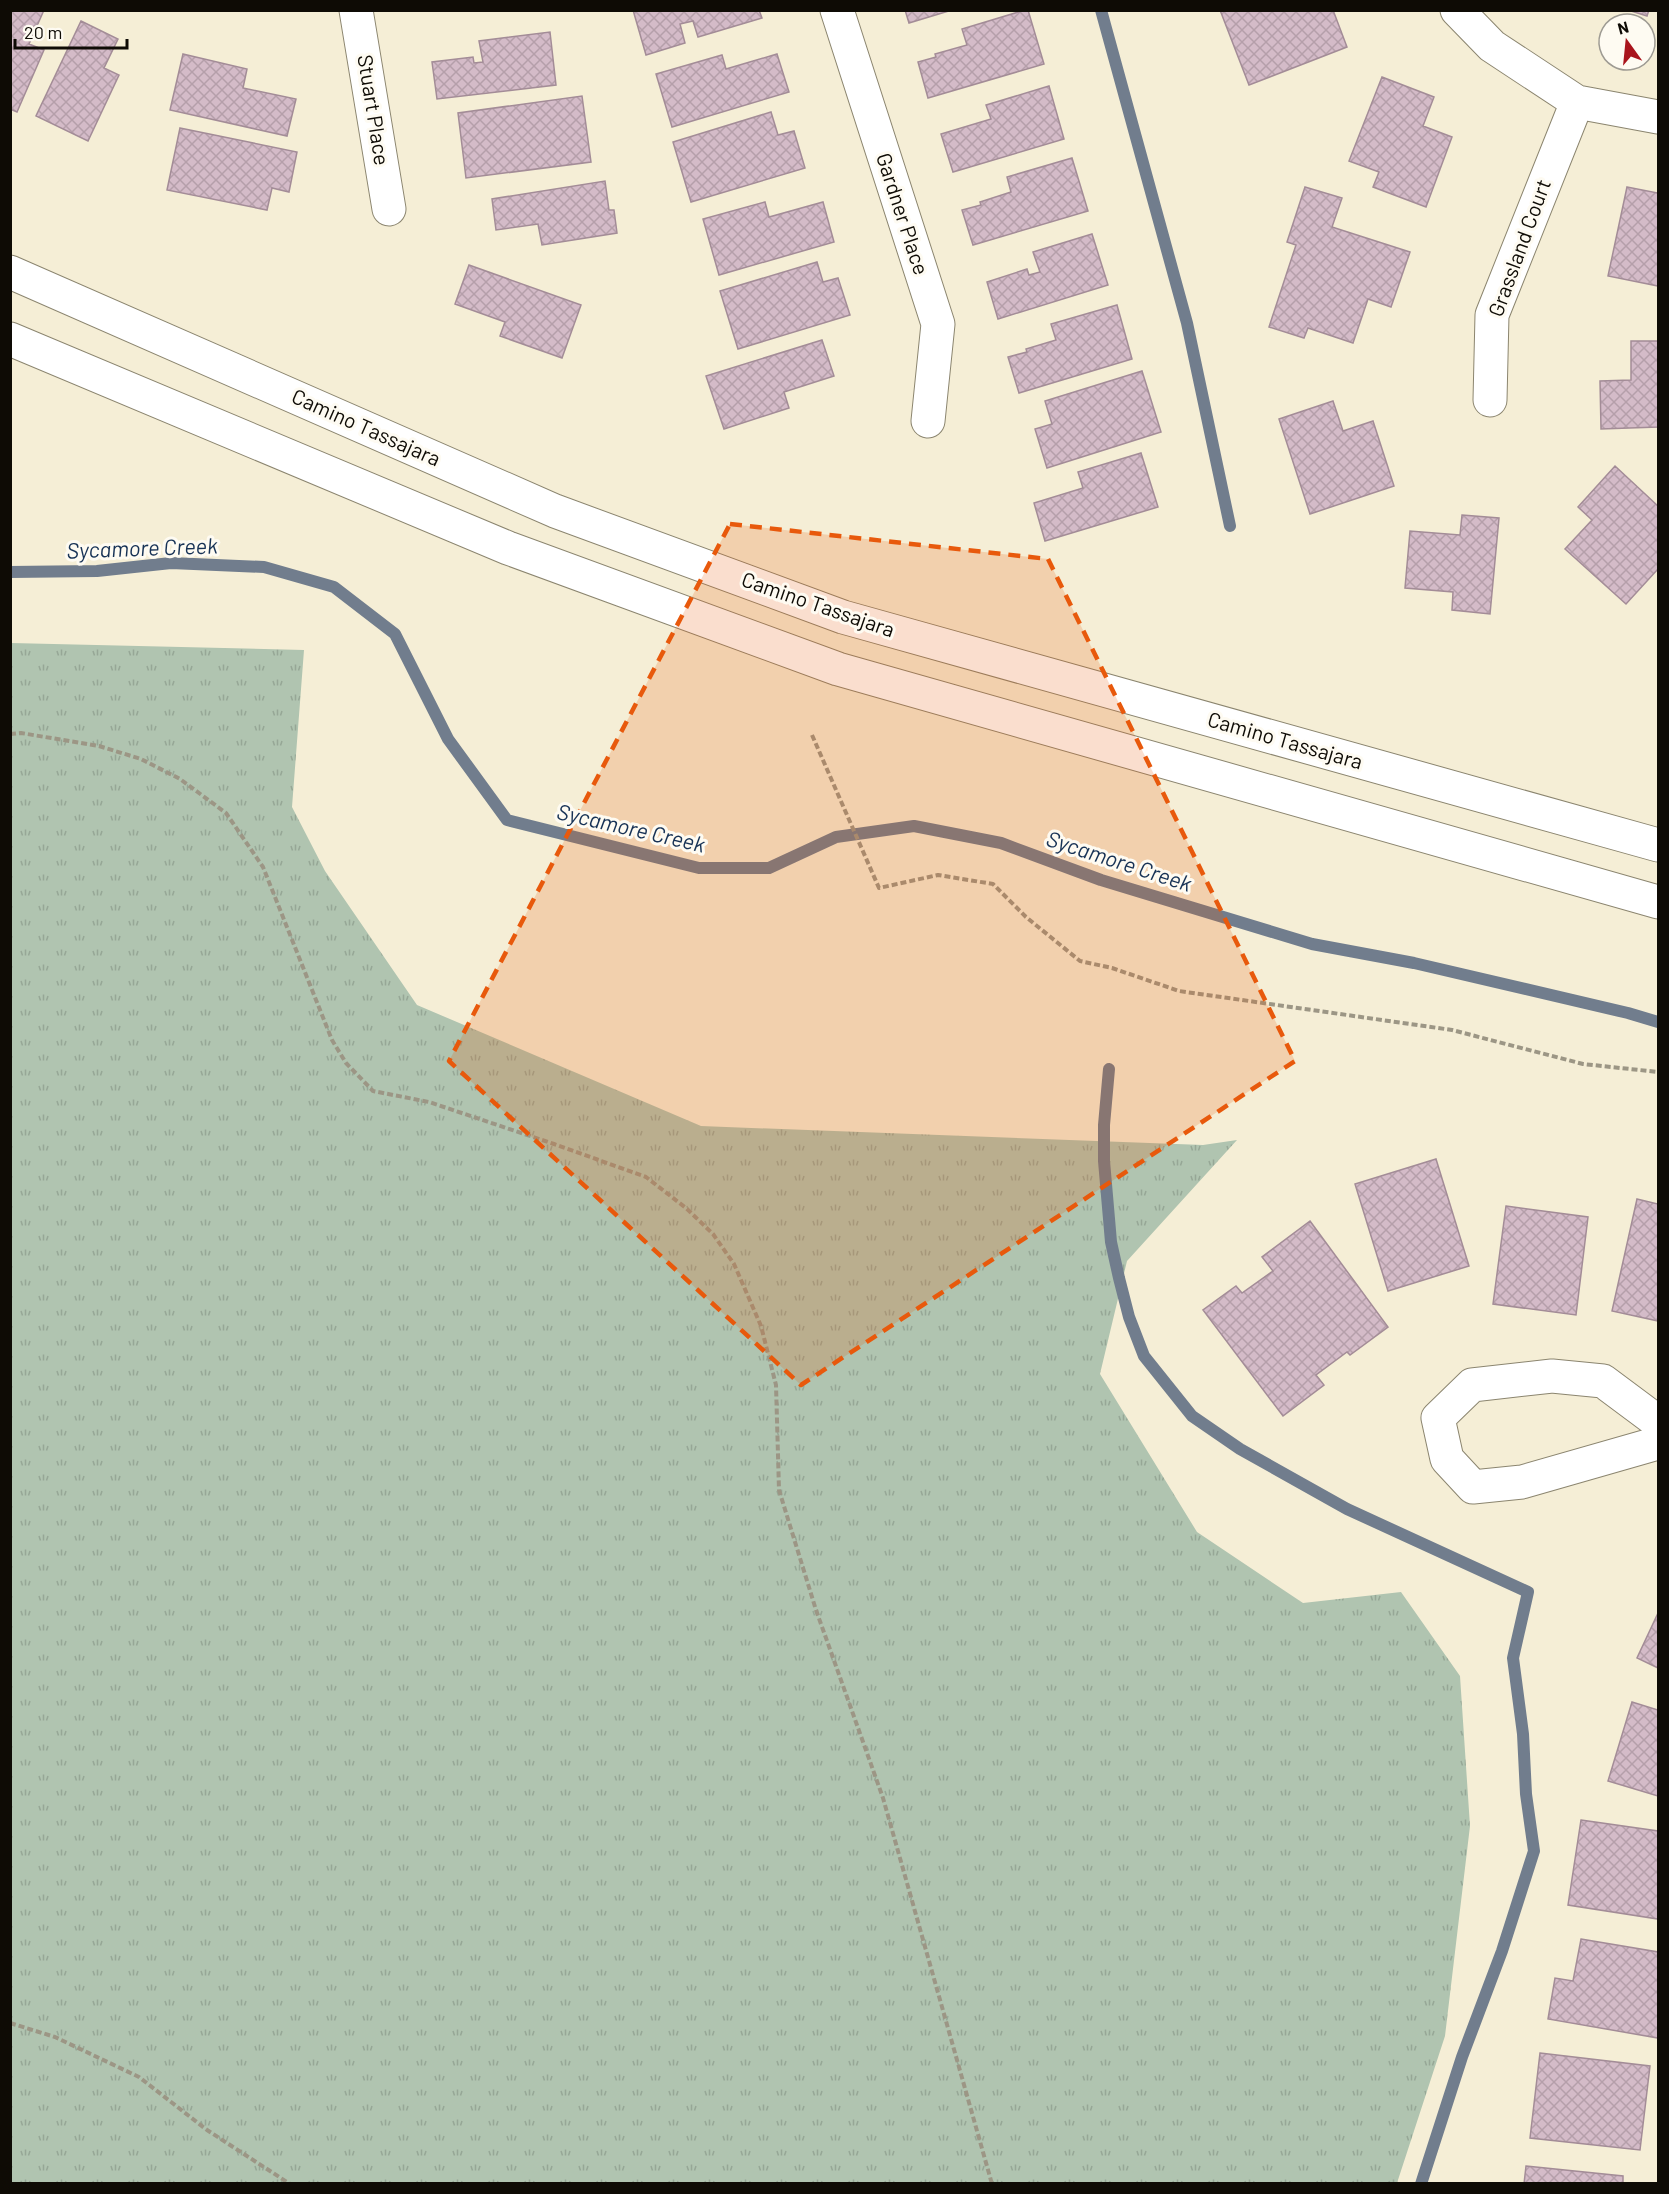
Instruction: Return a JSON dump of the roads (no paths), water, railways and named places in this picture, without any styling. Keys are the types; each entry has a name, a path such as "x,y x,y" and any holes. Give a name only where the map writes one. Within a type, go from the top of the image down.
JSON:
{"main road":[{"name":"Stuart Place","path":"357,10 389,209"},
{"name":"Gardner Place","path":"837,10 938,324 928,421"},
{"path":"1457,10 1492,46 1576,102 1659,117"},
{"name":"Grassland Court","path":"1490,400 1491,315 1576,102"},
{"name":"Camino Tassajara","path":"10,272 555,511 843,617 1659,845"},
{"path":"10,339 508,548 837,669 1659,902"},
{"path":"1659,1422 1603,1381 1552,1376 1472,1385 1438,1418 1447,1459 1473,1487 1522,1482 1659,1443"}],"waterway":[{"path":"1101,10 1187,323 1230,526"},
{"name":"Sycamore Creek","path":"10,572 97,571 171,563 264,567 334,587 395,634 448,739 507,820 699,868 769,868 836,837 914,826 1001,843 1101,880 1312,944 1414,963 1658,1022"},
{"path":"1109,1069 1104,1125 1104,1161 1111,1242 1119,1278 1129,1317 1144,1356 1192,1416 1240,1449 1347,1509 1528,1592 1513,1658 1534,1851 1502,1951 1462,2057 1421,2184"}]}
